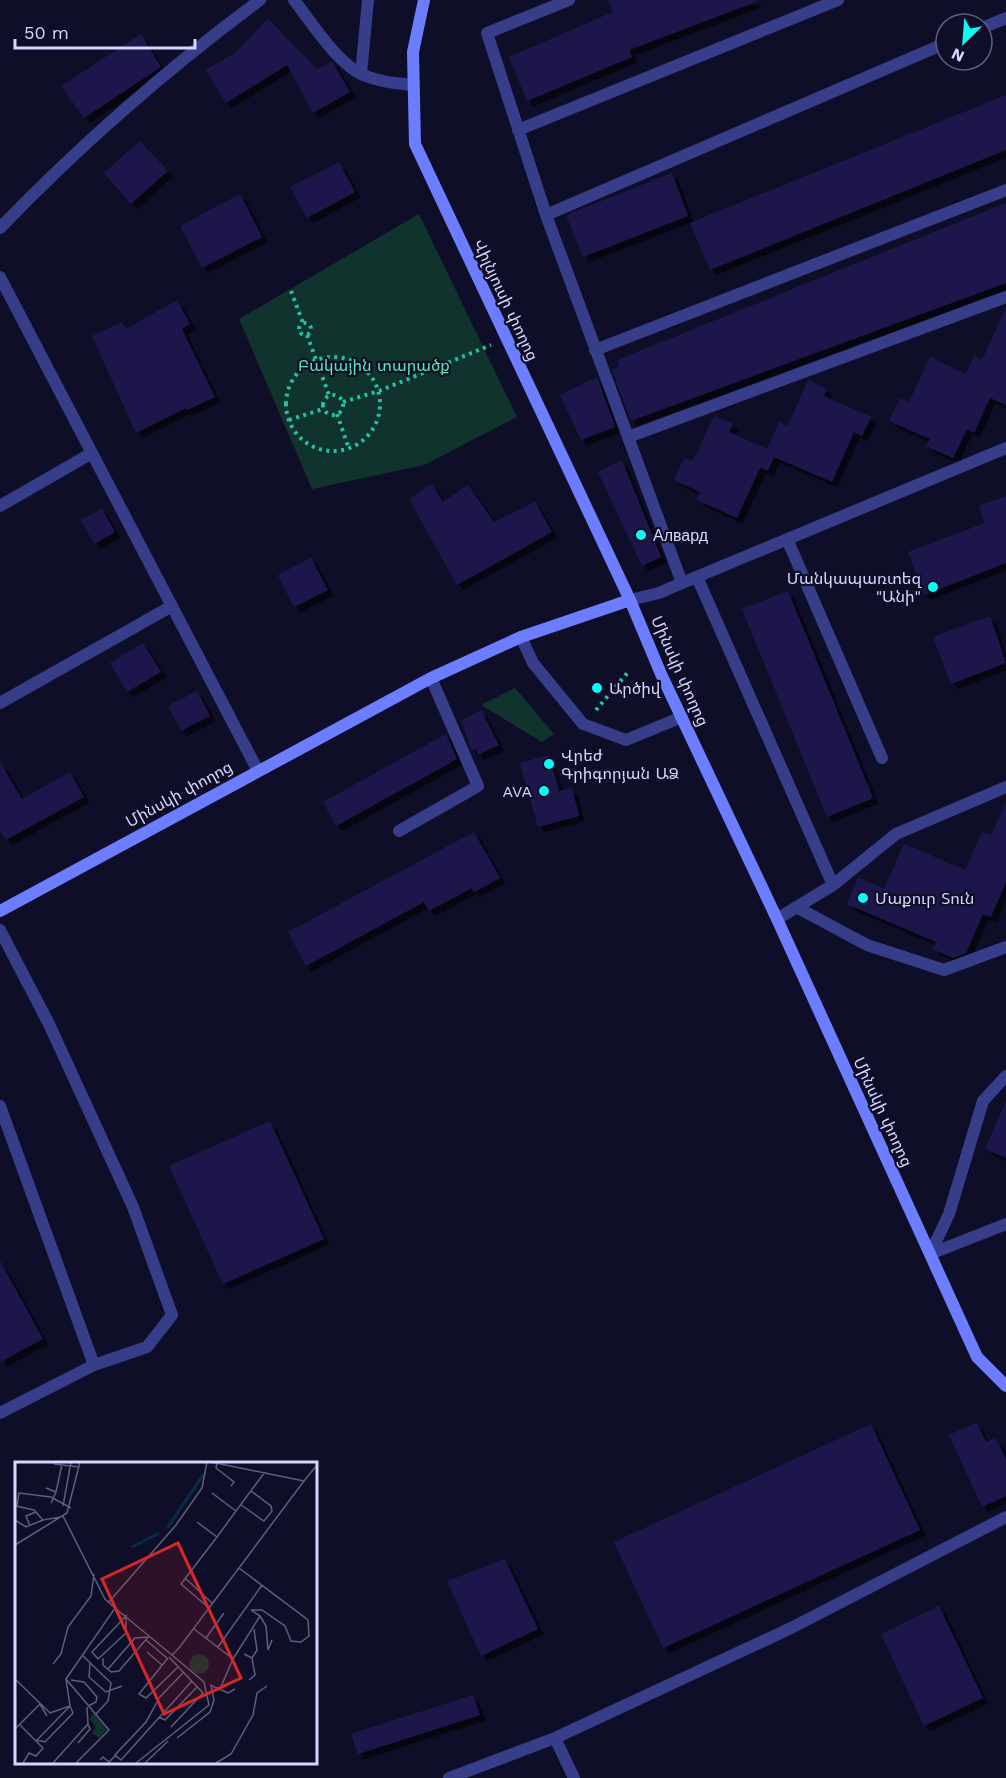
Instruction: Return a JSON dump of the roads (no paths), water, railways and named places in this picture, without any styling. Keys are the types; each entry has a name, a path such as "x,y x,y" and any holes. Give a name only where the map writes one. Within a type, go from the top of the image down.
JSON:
{"main road":[{"name":"Վիլնյուսի փողոց","path":"424,0 413,52 415,144 630,600"},
{"name":"Մինսկի փողոց","path":"0,911 257,769 431,678 521,637 630,600 977,1357 1004,1386"}],"lane":[{"path":"0,228 64,162 178,62 260,0"},
{"path":"294,0 330,47 361,74 384,82 413,85"},
{"path":"361,74 368,0"},
{"path":"569,0 487,33 546,215 682,583"},
{"path":"518,130 838,0"},
{"path":"546,215 934,48"},
{"path":"596,350 1006,190"},
{"path":"0,277 257,769"},
{"path":"628,437 1006,297"},
{"path":"630,600 659,593 1006,448"},
{"path":"0,506 92,453"},
{"path":"787,539 882,758"},
{"path":"697,577 833,885"},
{"path":"0,704 172,606"},
{"path":"521,637 533,663 584,724 626,740 682,717"},
{"path":"399,831 478,786 431,678"},
{"path":"777,919 833,885 896,834 1006,787"},
{"path":"798,908 867,945 944,970 1006,947"},
{"path":"0,930 49,1024 133,1207 172,1315 147,1347 94,1365 0,1413"},
{"path":"930,1254 949,1214 983,1101 1006,1076"},
{"path":"0,1106 94,1365"},
{"path":"930,1254 1006,1224"},
{"path":"449,1778 555,1738 790,1628 1006,1517"},
{"path":"555,1738 574,1778"}],"place":[{"name":"Алвард","path":"641,535"},
{"name":"Մանկապառտեզ \"Անի\"","path":"933,587"},
{"name":"Արծիվ","path":"597,688"},
{"name":"Վրեժ Գրիգորյան ԱՁ","path":"549,764"},
{"name":"AVA","path":"544,791"},
{"name":"Մաքուր Տուն","path":"863,898"}],"park label":[{"name":"Բակային տարածք","path":"374,365"}]}
